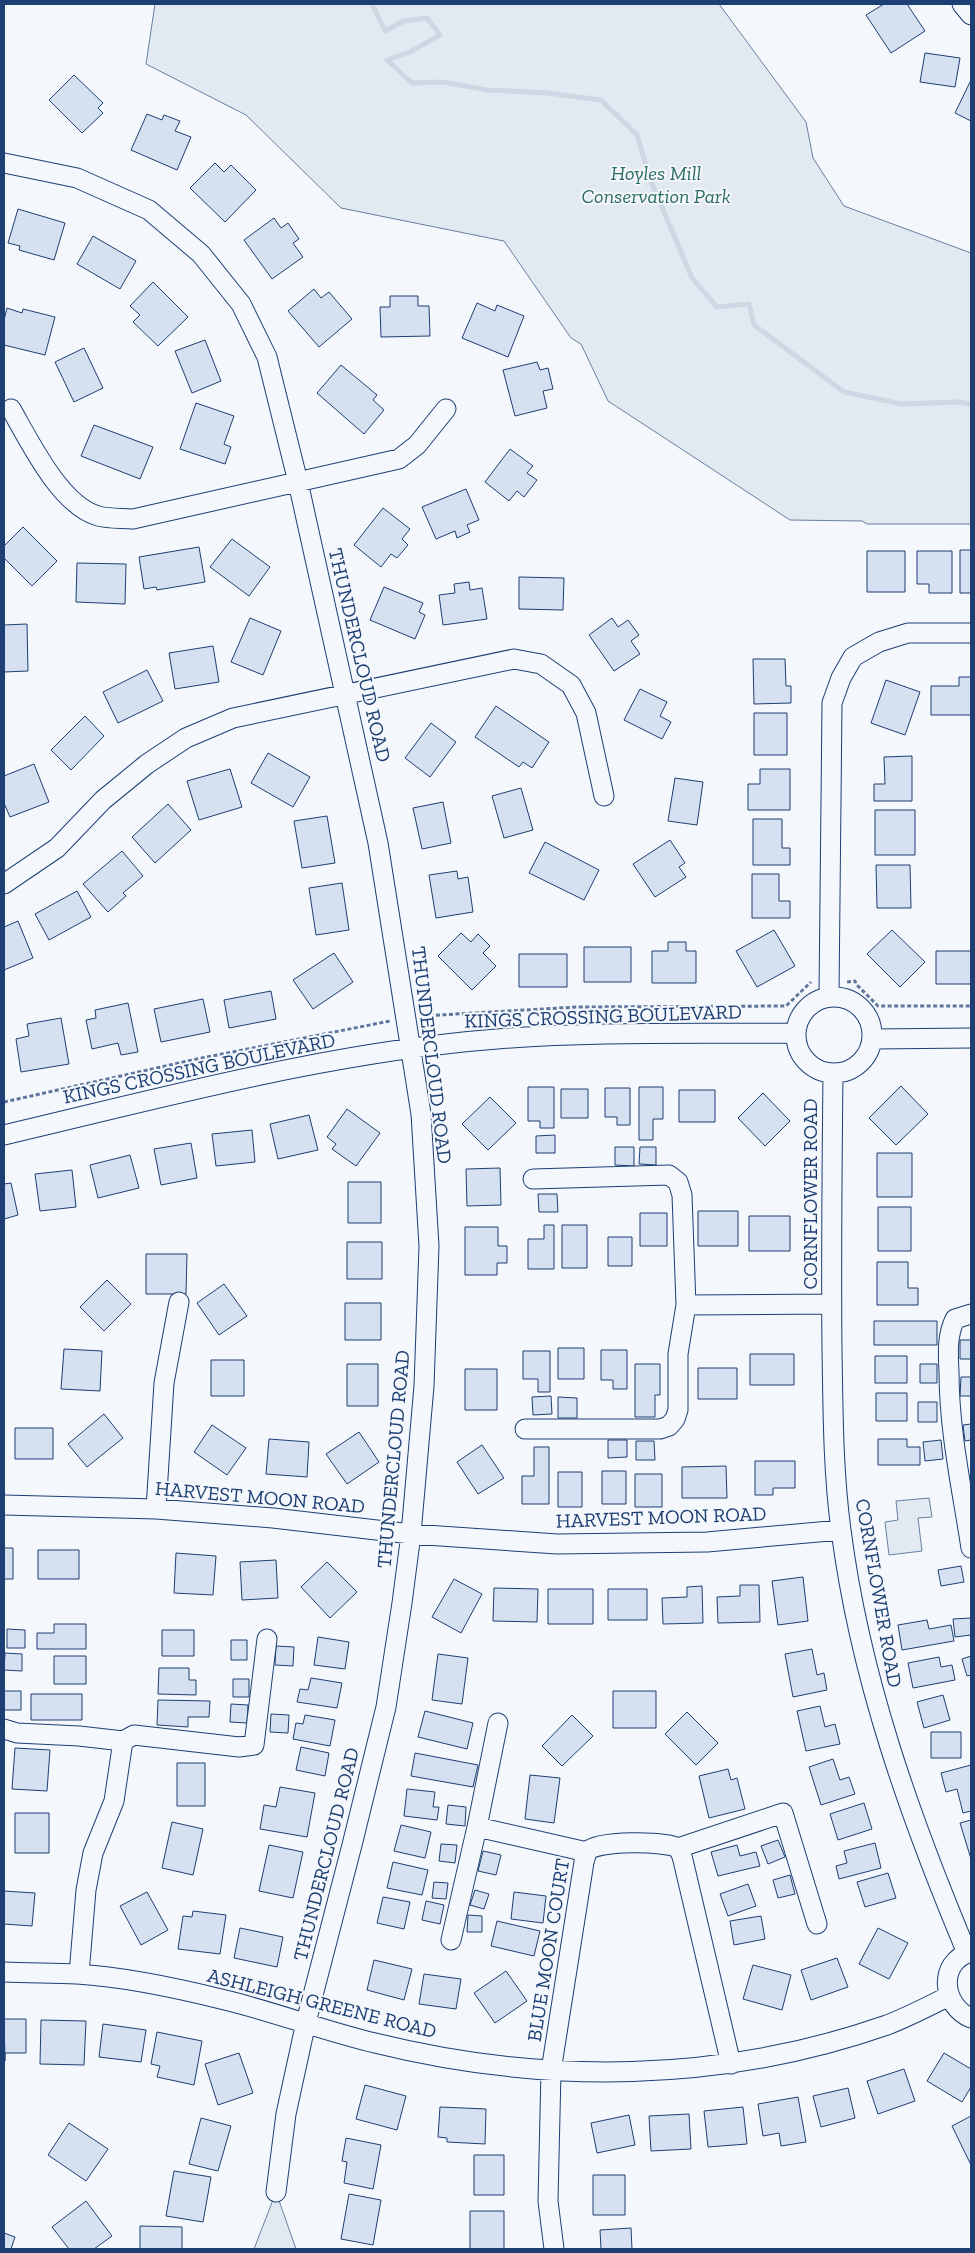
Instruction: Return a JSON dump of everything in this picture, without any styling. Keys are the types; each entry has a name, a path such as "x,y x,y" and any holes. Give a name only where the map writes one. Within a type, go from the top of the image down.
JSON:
{"street":[{"path":"962,4 971,15"},
{"name":"THUNDERCLOUD ROAD","path":"4,163 77,178 149,210 201,254 241,304 267,357 298,482 378,844 421,1114 429,1246 424,1386 411,1534 386,1707 306,2022 286,2114 276,2192"},
{"path":"11,409 41,462 68,497 97,515 133,519 399,459 417,445 446,410"},
{"path":"829,996 832,703 840,678 853,657 879,642 908,633 971,633"},
{"path":"4,884 57,848 103,800 147,764 186,738 233,718 514,659 541,664 571,685 586,713 604,796"},
{"path":"829,996 846,998 862,1007 871,1022 873,1040 860,1064 833,1074 813,1069 799,1054 794,1033 804,1008 829,996"},
{"name":"KINGS CROSSING BOULEVARD","path":"4,1135 273,1071 412,1048 497,1039 597,1034 794,1033"},
{"path":"873,1040 971,1038"},
{"name":"CORNFLOWER ROAD","path":"833,1074 833,1434 840,1530 862,1645 888,1745 929,1862 969,1952"},
{"path":"525,1429 660,1429 669,1426 675,1419 678,1410 678,1354 686,1305 682,1195 678,1182 669,1175 533,1179"},
{"path":"156,1509 164,1383 179,1302"},
{"path":"686,1305 832,1304"},
{"path":"971,1314 955,1319 950,1329 948,1347 951,1431 971,1548"},
{"name":"HARVEST MOON ROAD","path":"4,1505 156,1509 273,1518 411,1534 557,1544 707,1542 840,1530"},
{"path":"4,1729 17,1733 79,1736 122,1741 134,1735 239,1747 254,1745 267,1639"},
{"path":"451,1940 498,1724"},
{"path":"79,1974 86,1890 93,1853 114,1801 122,1741"},
{"path":"731,2064 682,1856 678,1848 783,1813 817,1924"},
{"path":"477,1827 587,1852"},
{"name":"BLUE MOON COURT","path":"554,2249 548,2201 551,2070 587,1852 603,1845 662,1843 678,1848"},
{"path":"969,1952 952,1967 947,1986 949,1996 955,2007 971,2018"},
{"name":"ASHLEIGH GREENE ROAD","path":"4,1972 79,1974 140,1983 224,2000 374,2043 468,2062 551,2070 652,2072 731,2064 783,2055 889,2024 949,1996"}],"green space":[{"name":"Hoyles Mill Conservation Park","path":"155,4 719,4 806,122 813,158 844,206 971,253 971,524 867,524 862,521 790,520 608,401 581,344 571,338 504,241 341,208 246,115 146,64"},
{"path":"929,1498 932,1517 918,1518 922,1551 889,1555 885,1522 898,1520 896,1501"},
{"path":"276,2192 296,2249 254,2249"}],"building":[{"path":"884,4 907,4 925,31 891,53 866,15"},
{"path":"925,53 960,58 955,87 920,82"},
{"path":"74,75 103,103 98,108 103,113 82,133 49,100"},
{"path":"971,82 971,121 955,113"},
{"path":"147,114 162,120 164,115 180,121 175,131 191,137 177,170 131,150"},
{"path":"215,163 224,172 231,165 256,190 225,222 190,188"},
{"path":"18,209 65,223 54,260 19,250 20,246 8,243"},
{"path":"274,218 281,228 288,223 299,239 293,243 303,257 272,279 244,240"},
{"path":"93,236 136,261 120,289 77,264"},
{"path":"153,282 188,317 158,346 133,322 140,315 130,306"},
{"path":"314,289 321,298 329,292 352,319 319,347 288,311"},
{"path":"390,296 418,296 418,306 429,306 430,336 381,337 380,307 390,307"},
{"path":"477,303 495,311 497,305 524,316 508,357 462,338"},
{"path":"7,308 22,313 23,309 55,317 45,355 4,345 4,320"},
{"path":"205,340 221,381 192,393 175,351"},
{"path":"84,348 103,388 74,402 55,362"},
{"path":"537,362 540,370 548,368 553,389 543,391 547,408 515,416 503,370"},
{"path":"341,365 377,395 373,400 384,410 364,434 317,393"},
{"path":"196,403 234,416 224,444 231,447 225,464 180,449"},
{"path":"94,425 153,447 140,479 81,456"},
{"path":"510,449 533,466 527,473 537,480 524,497 517,491 509,501 485,482"},
{"path":"466,489 479,520 467,525 470,532 457,538 455,531 436,539 422,507"},
{"path":"383,508 410,529 402,539 408,545 397,558 391,554 381,567 354,545"},
{"path":"23,527 57,561 32,586 4,558 4,546"},
{"path":"232,539 270,567 249,596 210,567"},
{"path":"199,547 205,582 157,590 156,587 144,589 139,557"},
{"path":"960,550 971,550 971,593 960,593"},
{"path":"867,551 905,551 905,592 867,592"},
{"path":"917,551 952,551 952,593 929,593 929,584 917,584"},
{"path":"77,563 126,564 125,604 76,602"},
{"path":"519,577 564,578 563,610 519,609"},
{"path":"469,582 470,590 482,588 487,619 443,625 439,595 455,593 454,584"},
{"path":"384,587 423,603 419,612 425,615 415,639 370,620"},
{"path":"250,618 281,631 263,675 231,662"},
{"path":"612,618 618,627 628,620 639,635 631,641 640,654 614,671 589,635"},
{"path":"27,624 28,671 4,672 4,625"},
{"path":"213,646 219,682 175,689 169,653"},
{"path":"753,659 785,659 786,686 791,686 791,703 754,704"},
{"path":"147,670 163,701 118,723 103,692"},
{"path":"959,677 971,677 971,715 931,715 931,686 959,686"},
{"path":"886,680 920,692 905,735 871,723"},
{"path":"640,689 667,702 660,716 671,722 662,739 624,720"},
{"path":"496,706 549,742 532,768 523,762 519,767 475,737"},
{"path":"754,713 787,713 787,755 754,755"},
{"path":"85,716 104,736 71,770 51,750"},
{"path":"431,723 456,742 430,777 405,758"},
{"path":"268,753 310,777 293,807 251,783"},
{"path":"912,756 912,801 874,801 874,784 885,784 884,757"},
{"path":"34,764 49,802 10,817 4,803 4,776"},
{"path":"230,769 242,807 199,820 187,781"},
{"path":"760,769 790,769 790,810 748,810 748,784 760,784"},
{"path":"675,778 703,782 697,825 668,821"},
{"path":"521,788 533,830 504,838 492,796"},
{"path":"443,802 451,843 422,849 413,808"},
{"path":"168,804 191,830 155,863 132,837"},
{"path":"875,810 915,810 915,855 875,855"},
{"path":"327,816 335,863 302,868 294,821"},
{"path":"753,819 782,819 782,848 790,848 790,865 753,865"},
{"path":"670,840 685,863 679,867 686,877 655,897 633,864"},
{"path":"545,842 599,870 584,900 529,873"},
{"path":"122,851 143,876 123,893 126,896 108,912 83,884"},
{"path":"876,865 910,865 911,908 877,908"},
{"path":"457,871 458,879 468,877 473,912 436,918 429,875"},
{"path":"752,874 779,874 779,901 790,901 790,918 752,918"},
{"path":"342,883 349,930 316,935 309,888"},
{"path":"77,891 91,917 49,940 35,914"},
{"path":"18,921 33,958 4,970 4,927"},
{"path":"774,930 795,966 757,987 736,951"},
{"path":"892,930 925,962 900,987 867,954"},
{"path":"461,933 471,942 478,934 490,946 483,953 496,966 472,990 438,956"},
{"path":"668,942 686,942 686,951 696,951 696,983 652,983 652,951 668,951"},
{"path":"584,947 631,947 631,982 584,982"},
{"path":"936,951 971,951 971,984 936,984"},
{"path":"334,953 353,982 313,1009 293,980"},
{"path":"519,954 567,954 567,987 519,987"},
{"path":"271,991 276,1019 229,1028 224,1000"},
{"path":"203,999 210,1032 161,1042 154,1009"},
{"path":"128,1003 138,1052 121,1055 118,1043 92,1049 86,1020 96,1018 95,1010"},
{"path":"61,1018 69,1064 21,1072 16,1039 29,1036 27,1024"},
{"path":"901,1086 928,1114 896,1145 869,1118"},
{"path":"528,1087 554,1087 554,1128 540,1128 540,1121 528,1121"},
{"path":"639,1087 663,1087 663,1119 653,1119 653,1140 639,1140"},
{"path":"605,1088 630,1088 630,1125 617,1125 617,1117 605,1117"},
{"path":"561,1089 588,1089 588,1118 561,1118"},
{"path":"679,1090 715,1090 715,1122 679,1122"},
{"path":"763,1093 790,1121 765,1146 738,1118"},
{"path":"490,1097 516,1123 488,1150 462,1124"},
{"path":"347,1109 380,1133 356,1166 332,1149 336,1144 327,1137"},
{"path":"309,1115 318,1150 278,1159 270,1124"},
{"path":"252,1130 255,1162 216,1166 212,1134"},
{"path":"555,1135 555,1153 536,1153 536,1136"},
{"path":"191,1143 197,1178 161,1185 154,1149"},
{"path":"615,1147 634,1147 634,1166 615,1165"},
{"path":"640,1147 656,1147 656,1165 639,1164"},
{"path":"877,1153 912,1153 912,1197 877,1197"},
{"path":"130,1155 139,1188 98,1198 90,1165"},
{"path":"500,1168 501,1205 467,1206 466,1169"},
{"path":"72,1170 76,1207 40,1211 35,1174"},
{"path":"348,1182 381,1182 381,1223 348,1223"},
{"path":"11,1183 18,1215 4,1219 4,1184"},
{"path":"538,1194 557,1194 558,1212 539,1212"},
{"path":"878,1207 911,1207 911,1251 878,1251"},
{"path":"698,1211 738,1211 738,1246 698,1246"},
{"path":"640,1213 667,1213 667,1246 640,1246"},
{"path":"749,1216 790,1216 790,1251 749,1251"},
{"path":"544,1225 554,1225 554,1269 528,1269 528,1239 544,1239"},
{"path":"562,1225 587,1225 587,1268 562,1268"},
{"path":"465,1227 498,1227 498,1246 507,1246 507,1263 497,1263 497,1275 465,1275"},
{"path":"608,1237 632,1237 632,1266 608,1266"},
{"path":"347,1242 382,1242 382,1279 347,1279"},
{"path":"146,1254 187,1254 186,1294 146,1294"},
{"path":"877,1262 908,1262 908,1288 918,1288 918,1305 877,1305"},
{"path":"107,1280 131,1304 104,1331 80,1307"},
{"path":"224,1284 247,1316 219,1335 197,1303"},
{"path":"345,1303 381,1303 381,1340 345,1340"},
{"path":"874,1321 937,1321 937,1345 874,1345"},
{"path":"960,1340 971,1340 971,1359 960,1359"},
{"path":"558,1348 584,1348 584,1379 558,1379"},
{"path":"64,1349 102,1351 100,1391 61,1389"},
{"path":"601,1350 627,1350 627,1389 613,1389 613,1380 601,1380"},
{"path":"523,1351 550,1351 550,1392 538,1392 538,1379 523,1379"},
{"path":"750,1354 794,1354 794,1385 750,1385"},
{"path":"875,1356 907,1356 907,1383 875,1383"},
{"path":"211,1360 244,1360 244,1396 211,1396"},
{"path":"347,1364 378,1364 378,1406 347,1406"},
{"path":"635,1364 660,1364 660,1395 655,1395 655,1417 635,1417"},
{"path":"920,1364 937,1364 937,1383 920,1383"},
{"path":"698,1368 737,1368 737,1399 698,1399"},
{"path":"465,1369 497,1369 497,1410 465,1410"},
{"path":"961,1377 971,1377 971,1396 960,1396"},
{"path":"876,1393 907,1393 907,1421 876,1421"},
{"path":"551,1396 552,1414 533,1415 532,1397"},
{"path":"558,1397 577,1398 577,1418 558,1418"},
{"path":"918,1402 937,1402 937,1422 918,1422"},
{"path":"104,1414 123,1438 87,1467 68,1444"},
{"path":"971,1424 971,1440 965,1441 963,1425"},
{"path":"212,1425 246,1448 227,1475 194,1452"},
{"path":"15,1428 53,1428 53,1459 15,1459"},
{"path":"359,1432 379,1462 347,1484 326,1454"},
{"path":"269,1439 309,1442 307,1477 266,1474"},
{"path":"878,1439 907,1439 907,1447 920,1447 920,1465 878,1465"},
{"path":"608,1440 627,1440 627,1457 608,1458"},
{"path":"941,1440 943,1459 925,1461 923,1442"},
{"path":"636,1441 654,1441 655,1460 636,1460"},
{"path":"482,1445 504,1478 478,1494 457,1462"},
{"path":"534,1447 549,1447 549,1504 522,1504 522,1476 534,1476"},
{"path":"755,1461 795,1461 795,1488 773,1488 773,1495 755,1495"},
{"path":"726,1466 727,1498 682,1498 682,1467"},
{"path":"602,1471 626,1471 626,1504 602,1504"},
{"path":"558,1472 582,1472 582,1507 558,1507"},
{"path":"635,1474 662,1474 662,1507 635,1507"},
{"path":"4,1548 13,1548 13,1579 4,1579"},
{"path":"38,1550 79,1550 79,1579 38,1579"},
{"path":"176,1553 216,1556 213,1595 174,1593"},
{"path":"276,1560 278,1598 242,1600 240,1562"},
{"path":"327,1562 357,1592 330,1618 301,1587"},
{"path":"961,1566 964,1582 941,1586 938,1570"},
{"path":"803,1577 808,1621 778,1625 772,1581"},
{"path":"454,1579 482,1594 461,1633 432,1617"},
{"path":"740,1585 759,1585 760,1622 718,1623 717,1597 740,1596"},
{"path":"702,1586 703,1623 663,1624 662,1598 687,1597 687,1587"},
{"path":"494,1588 538,1589 537,1622 493,1621"},
{"path":"548,1589 593,1589 593,1624 548,1624"},
{"path":"608,1589 647,1589 647,1620 608,1620"},
{"path":"971,1618 971,1635 955,1637 953,1619"},
{"path":"927,1620 929,1629 951,1625 954,1641 902,1650 898,1625"},
{"path":"54,1624 86,1624 86,1649 37,1649 37,1633 54,1633"},
{"path":"7,1629 25,1630 25,1648 7,1648"},
{"path":"162,1630 194,1630 194,1656 162,1656"},
{"path":"318,1637 349,1642 345,1669 314,1665"},
{"path":"231,1640 247,1640 247,1660 231,1660"},
{"path":"276,1646 294,1647 293,1666 275,1665"},
{"path":"812,1649 817,1675 824,1673 827,1690 793,1697 785,1654"},
{"path":"5,1653 22,1654 22,1671 4,1670"},
{"path":"438,1654 468,1658 462,1704 432,1700"},
{"path":"54,1656 86,1656 86,1684 54,1684"},
{"path":"971,1656 971,1675 967,1676 962,1659"},
{"path":"939,1657 941,1667 952,1665 955,1680 913,1688 908,1663"},
{"path":"159,1668 189,1668 189,1680 196,1680 196,1695 158,1694"},
{"path":"311,1678 342,1683 337,1708 297,1702 300,1689 308,1690"},
{"path":"233,1679 249,1679 249,1697 233,1697"},
{"path":"4,1691 21,1691 21,1710 4,1710"},
{"path":"613,1691 656,1691 656,1728 613,1728"},
{"path":"31,1694 82,1694 82,1720 31,1720"},
{"path":"943,1695 950,1720 924,1728 917,1702"},
{"path":"158,1700 210,1701 209,1717 188,1717 188,1727 157,1725"},
{"path":"231,1704 248,1705 247,1723 230,1722"},
{"path":"820,1706 825,1727 835,1724 840,1744 806,1751 797,1711"},
{"path":"425,1711 473,1723 467,1749 418,1737"},
{"path":"687,1712 718,1743 696,1765 665,1734"},
{"path":"271,1714 289,1715 288,1733 270,1732"},
{"path":"305,1715 335,1720 330,1746 293,1739 296,1723 303,1724"},
{"path":"572,1715 593,1736 562,1766 542,1746"},
{"path":"931,1732 961,1732 961,1758 931,1758"},
{"path":"301,1747 329,1753 325,1776 296,1770"},
{"path":"15,1748 50,1750 47,1791 12,1789"},
{"path":"415,1753 478,1765 473,1787 411,1776"},
{"path":"833,1759 840,1780 849,1777 855,1794 821,1805 809,1767"},
{"path":"177,1763 205,1763 205,1806 177,1806"},
{"path":"971,1765 971,1811 963,1813 957,1789 946,1792 941,1773"},
{"path":"728,1769 731,1780 737,1778 745,1809 709,1818 699,1776"},
{"path":"530,1775 560,1778 554,1823 525,1819"},
{"path":"280,1787 315,1793 307,1837 260,1829 264,1805 276,1807"},
{"path":"407,1789 435,1792 433,1807 439,1807 437,1820 404,1816"},
{"path":"864,1803 872,1829 838,1840 830,1814"},
{"path":"448,1805 466,1807 465,1826 446,1824"},
{"path":"15,1813 49,1813 49,1853 15,1853"},
{"path":"971,1820 971,1859 960,1823"},
{"path":"172,1822 203,1829 193,1875 162,1868"},
{"path":"401,1825 431,1832 425,1858 394,1851"},
{"path":"778,1840 785,1857 768,1864 761,1846"},
{"path":"875,1843 881,1868 839,1879 836,1866 847,1863 844,1851"},
{"path":"441,1844 457,1845 455,1863 439,1861"},
{"path":"269,1845 303,1852 293,1898 259,1891"},
{"path":"737,1845 740,1856 756,1852 760,1866 718,1876 711,1852"},
{"path":"483,1851 501,1855 496,1875 478,1871"},
{"path":"393,1862 428,1870 422,1895 387,1888"},
{"path":"888,1873 896,1898 865,1907 857,1882"},
{"path":"790,1875 795,1894 778,1898 773,1880"},
{"path":"434,1882 448,1883 446,1899 432,1898"},
{"path":"748,1884 756,1906 728,1916 720,1894"},
{"path":"475,1890 489,1894 484,1909 470,1905"},
{"path":"4,1891 35,1893 32,1926 4,1924"},
{"path":"147,1892 168,1930 141,1945 120,1906"},
{"path":"514,1892 546,1896 543,1923 511,1919"},
{"path":"383,1897 410,1902 404,1929 377,1923"},
{"path":"426,1901 444,1905 440,1924 422,1920"},
{"path":"193,1911 226,1915 220,1954 178,1949 183,1916 192,1917"},
{"path":"468,1915 482,1916 482,1932 467,1932"},
{"path":"761,1916 765,1939 734,1945 730,1921"},
{"path":"497,1921 540,1931 534,1956 491,1946"},
{"path":"240,1928 283,1937 277,1967 234,1958"},
{"path":"878,1928 908,1943 889,1979 859,1964"},
{"path":"837,1958 848,1987 811,2000 801,1970"},
{"path":"374,1960 412,1969 404,2000 367,1990"},
{"path":"753,1965 791,1975 782,2010 743,1999"},
{"path":"506,1971 527,2001 495,2023 474,1993"},
{"path":"424,1974 461,1979 456,2009 419,2004"},
{"path":"4,2019 26,2019 26,2053 5,2053 5,2061"},
{"path":"41,2020 86,2021 84,2065 40,2064"},
{"path":"103,2024 146,2030 141,2062 99,2057"},
{"path":"157,2032 202,2041 194,2085 157,2077 160,2066 151,2064"},
{"path":"239,2053 253,2093 218,2105 205,2064"},
{"path":"944,2053 971,2069 971,2087 962,2102 927,2081"},
{"path":"904,2069 915,2101 878,2114 867,2081"},
{"path":"365,2085 406,2096 397,2130 356,2119"},
{"path":"848,2088 855,2118 821,2127 813,2096"},
{"path":"798,2097 806,2142 781,2146 779,2133 763,2136 758,2104"},
{"path":"440,2107 486,2109 485,2144 447,2142 447,2138 438,2137"},
{"path":"743,2107 747,2144 708,2147 704,2111"},
{"path":"689,2114 691,2149 651,2151 649,2116"},
{"path":"629,2115 635,2145 597,2153 591,2123"},
{"path":"971,2116 971,2165 952,2126"},
{"path":"201,2118 231,2126 218,2171 189,2164"},
{"path":"69,2123 108,2149 86,2181 48,2155"},
{"path":"346,2138 381,2145 373,2189 344,2183 347,2162 342,2161"},
{"path":"474,2155 504,2155 504,2195 474,2195"},
{"path":"174,2171 211,2177 203,2222 166,2216"},
{"path":"593,2175 625,2175 625,2215 593,2215"},
{"path":"349,2194 381,2200 373,2245 341,2239"},
{"path":"86,2201 112,2236 94,2249 69,2249 52,2227"},
{"path":"470,2211 504,2211 504,2249 470,2249"},
{"path":"140,2226 182,2227 182,2249 140,2249"},
{"path":"631,2228 632,2249 601,2249 600,2230"},
{"path":"4,2233 15,2237 11,2249 4,2249"}],"waterway":[{"path":"372,4 385,31 404,21 427,18 440,35 410,52 387,60 412,83 442,82 488,90 548,93 601,100 637,135 650,179 692,278 717,307 749,304 754,325 844,392 902,404 958,402 971,404"}]}
